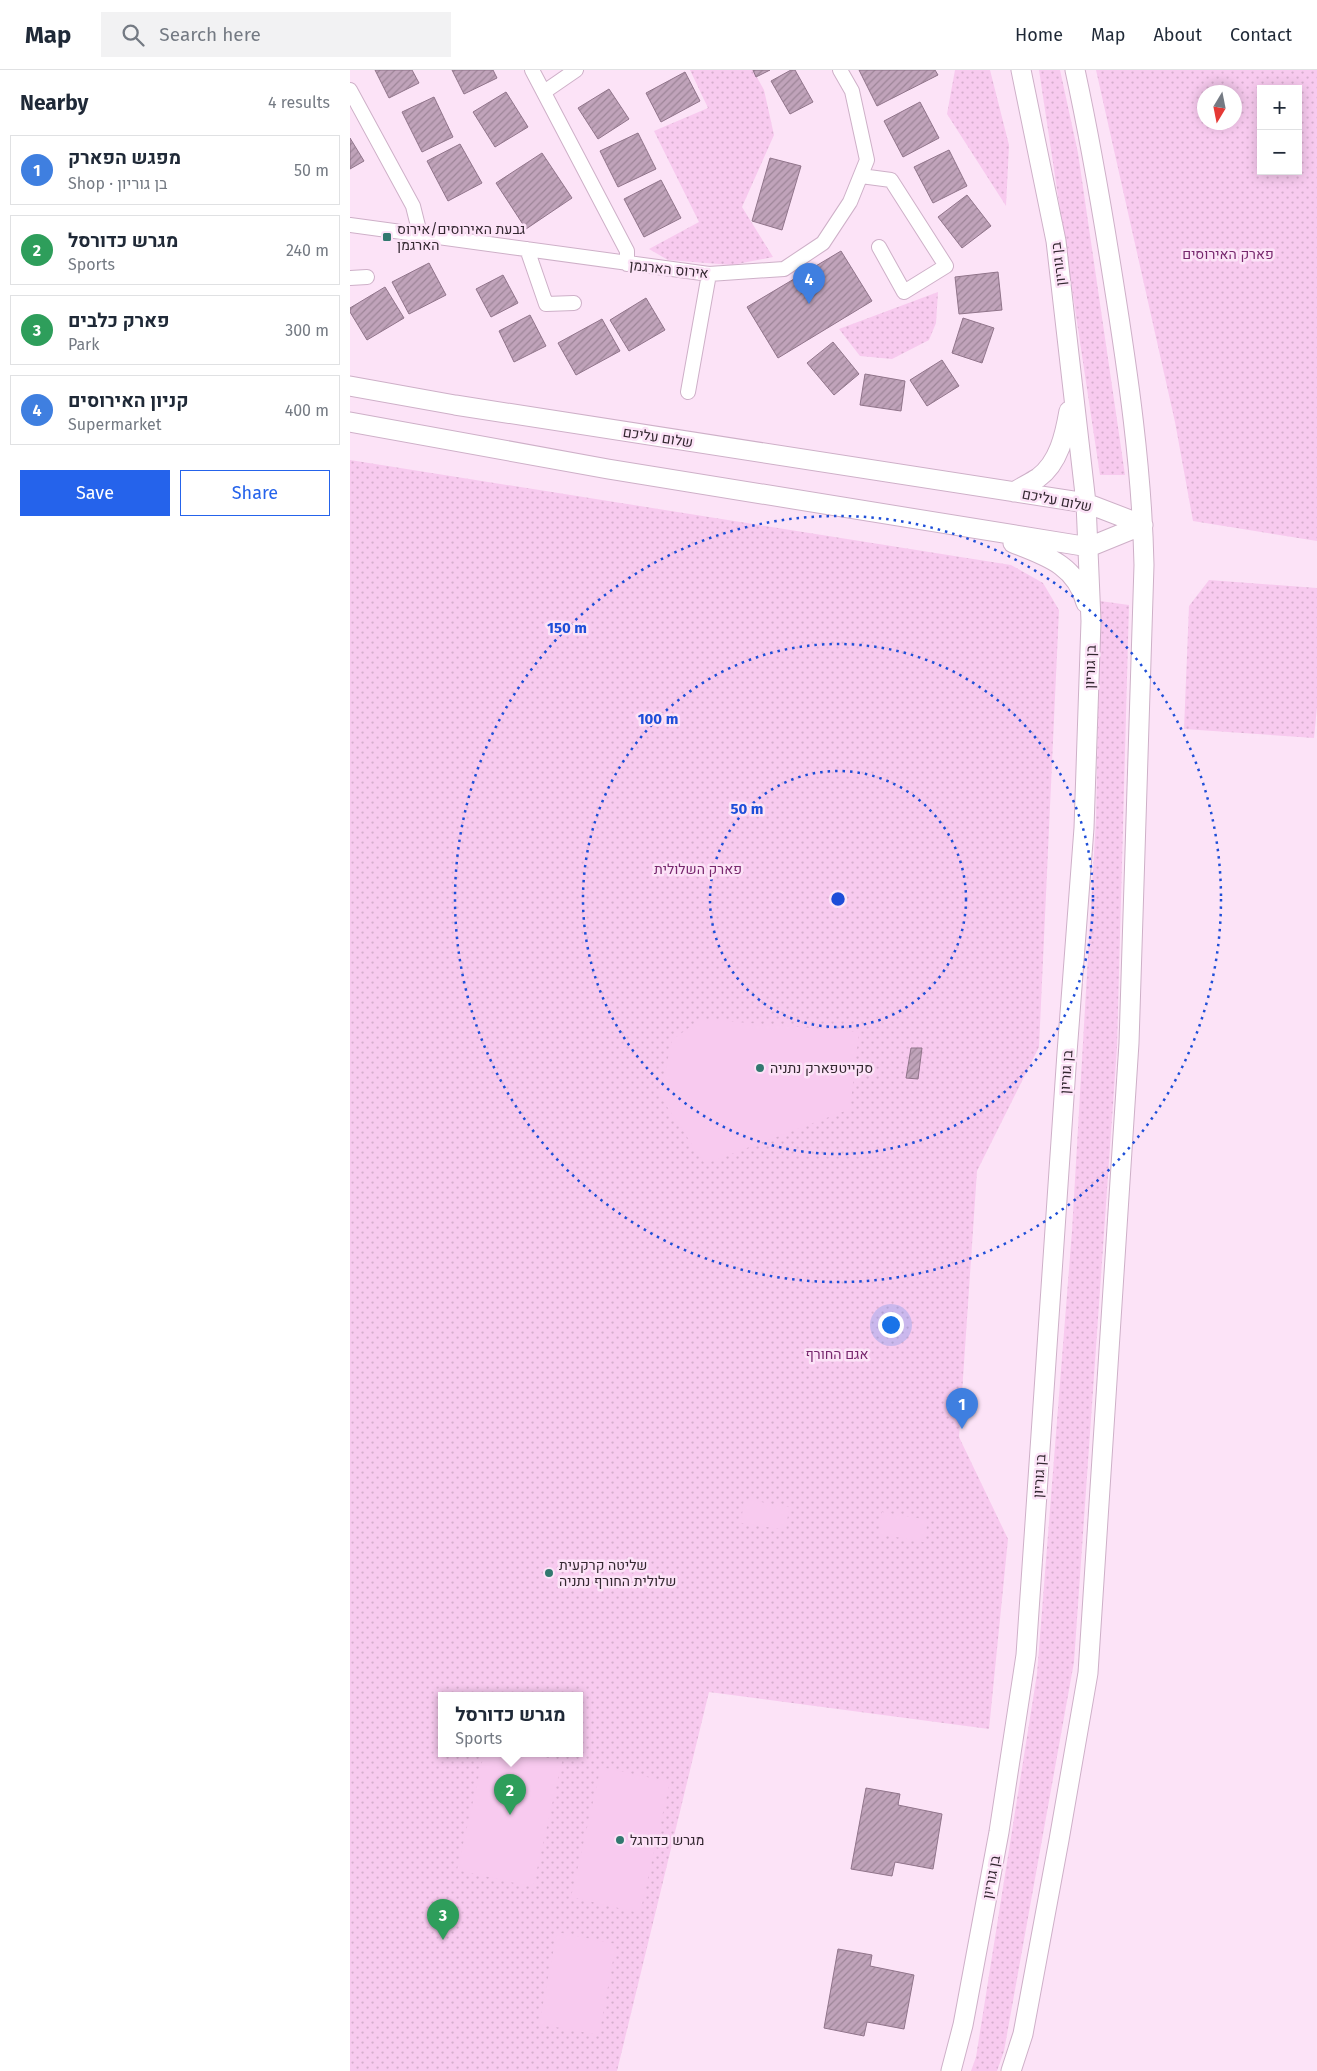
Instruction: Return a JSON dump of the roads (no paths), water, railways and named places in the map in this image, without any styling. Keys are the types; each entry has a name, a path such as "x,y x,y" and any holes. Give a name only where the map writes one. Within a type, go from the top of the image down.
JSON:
{"main road":[{"name":"בן גוריון","path":"951,2071 963,2025 999,1832 1026,1656 1084,828 1091,621 1086,503 1072,395 1056,241 1021,70"},
{"path":"1011,2071 1023,2034 1088,1673 1128,1043 1142,636 1143,525 1139,471 1124,350 1092,144 1075,70"},
{"name":"שלום עליכם","path":"350,386 455,405 1086,503 1143,525"},
{"path":"1014,492 1039,477 1052,462 1064,436 1072,395"},
{"path":"350,422 608,468 1089,547 1143,525"},
{"path":"982,530 1058,562 1074,577 1085,600 1091,621"}],"street":[{"path":"532,70 627,251 627,264"},
{"path":"544,92 576,70"},
{"name":"אירוס הארגמן","path":"350,225 710,274 784,269 823,243 850,202 867,160 852,91 840,70"},
{"path":"350,90 413,206 420,234"},
{"path":"861,176 891,180 946,266 904,292 879,247"},
{"path":"527,249 546,304 574,303"},
{"path":"688,392 710,274"},
{"path":"350,278 367,277"}],"place":[{"name":"גבעת האירוסים/אירוס הארגמן","path":"387,237"},
{"name":"קניון האירוסים","path":"809,304"},
{"name":"סקייטפארק נתניה","path":"760,1068"},
{"name":"מפגש הפארק","path":"962,1429"},
{"name":"שליטה קרקעית שלולית החורף נתניה","path":"549,1573"},
{"name":"מגרש כדורסל","path":"510,1815"},
{"name":"מגרש כדורגל","path":"620,1840"},
{"name":"פארק כלבים","path":"443,1940"}],"park label":[{"name":"פארק האירוסים","path":"1228,254"},
{"name":"פארק השלולית","path":"698,869"},
{"name":"אגם החורף","path":"837,1354"}]}
